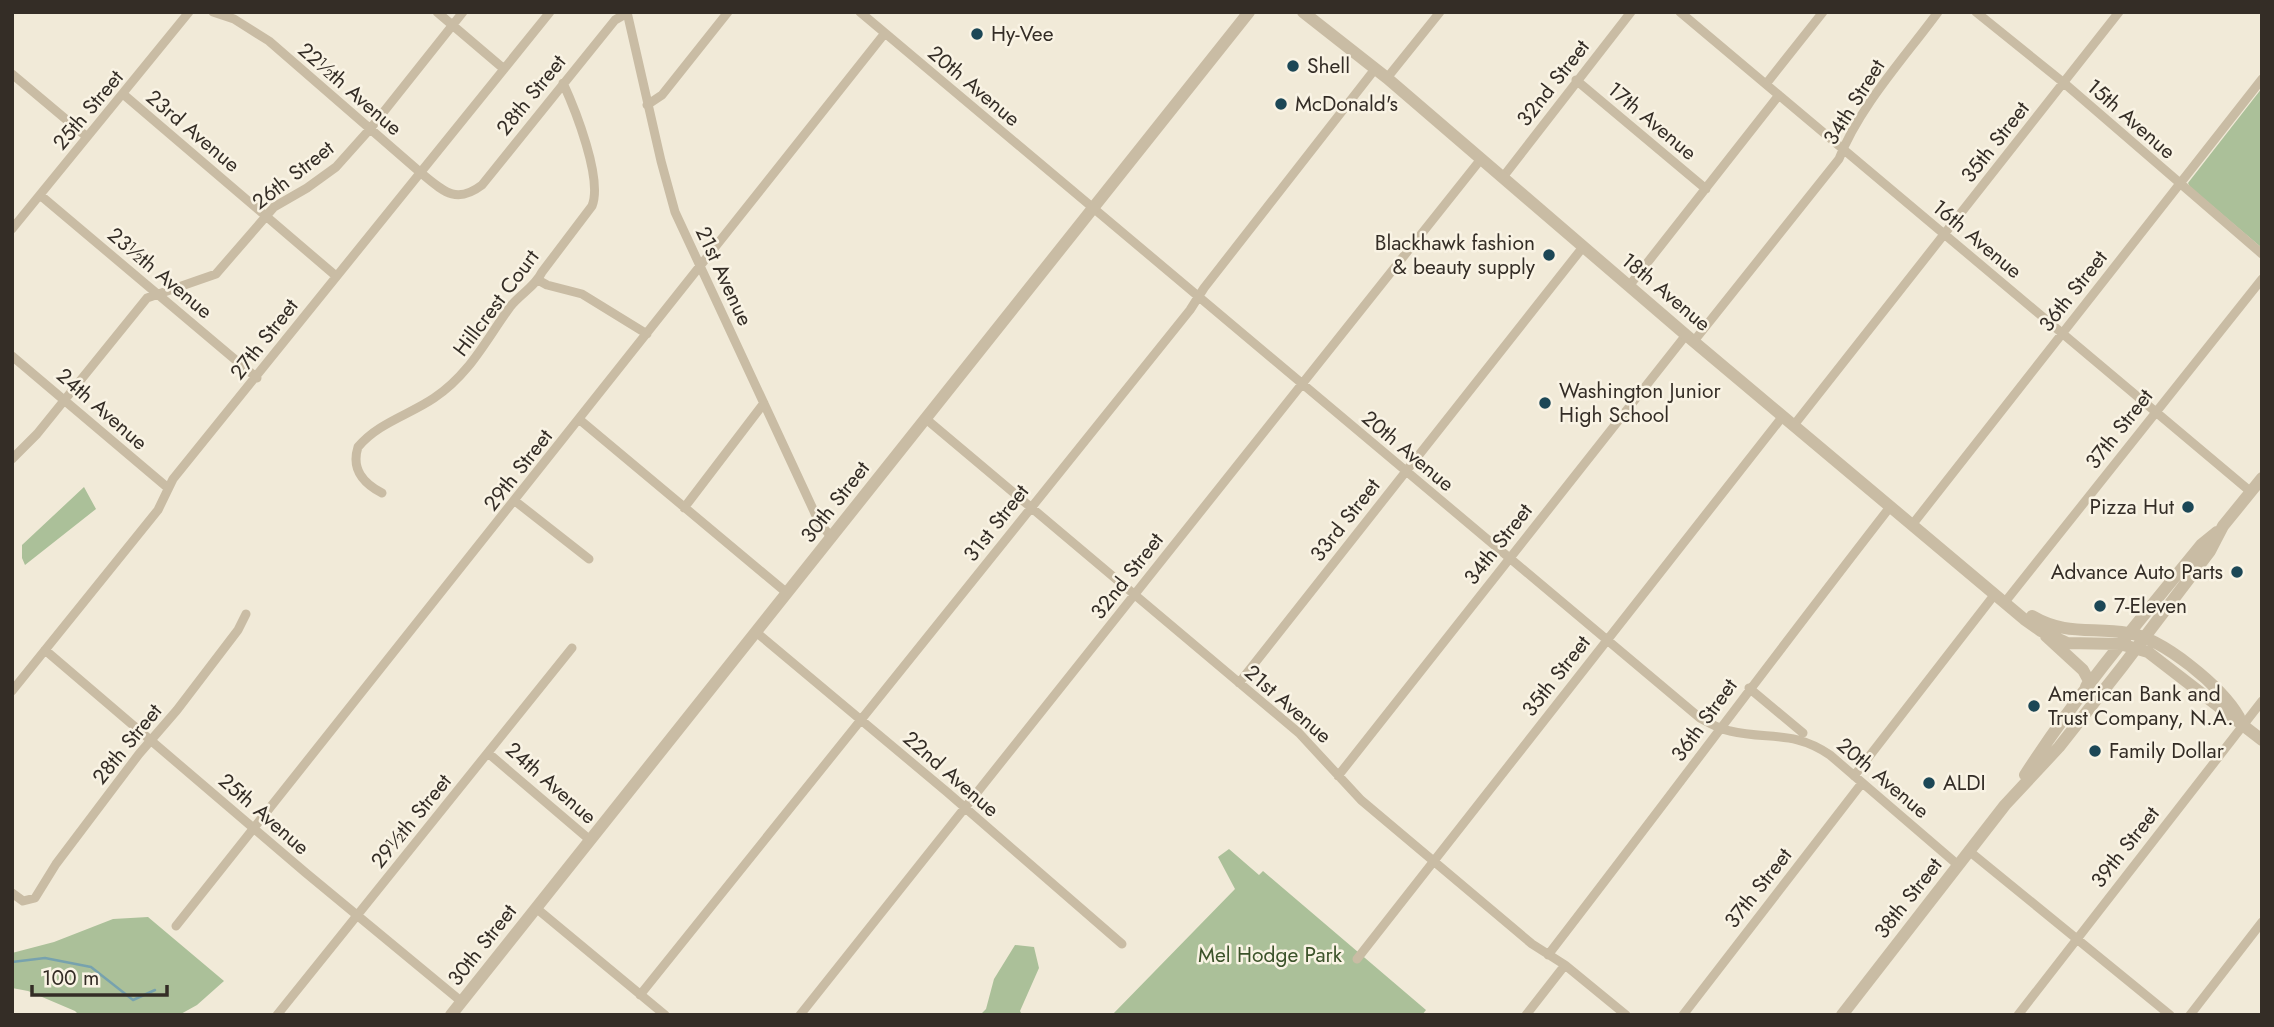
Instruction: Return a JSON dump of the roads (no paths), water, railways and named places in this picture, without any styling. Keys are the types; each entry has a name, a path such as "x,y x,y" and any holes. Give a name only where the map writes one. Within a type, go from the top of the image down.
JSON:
{"street":[{"name":"25th Street","path":"12,229 190,12"},
{"name":"22½th Avenue","path":"213,12 234,19 269,41 421,173 450,194 461,195"},
{"path":"437,12 504,69"},
{"name":"26th Street","path":"12,459 37,434 142,303 158,294 216,274 265,215 280,202 307,188 335,167 370,130 463,12"},
{"name":"27th Street","path":"12,691 158,510 173,480 550,12"},
{"path":"647,105 662,95 729,12"},
{"name":"20th Avenue","path":"860,12 1700,718 1722,729 1807,742 1830,755 1958,865"},
{"name":"30th Street","path":"451,1015 1249,12"},
{"name":"18th Avenue","path":"1303,12 1387,78 1690,338 2041,631 2067,643 2141,642 2164,647 2211,685 2233,707 2242,724 2262,740"},
{"path":"1387,78 1440,12"},
{"name":"32nd Street","path":"1503,177 1631,12"},
{"name":"16th Avenue","path":"1681,12 2250,492"},
{"path":"1766,84 1823,12"},
{"name":"34th Street","path":"1338,776 1509,558 1839,159 1883,85 1938,12"},
{"name":"15th Avenue","path":"1976,12 2064,83 2262,254"},
{"name":"35th Street","path":"1357,959 1607,639 1944,234 2119,12"},
{"name":"21st Avenue","path":"627,13 670,198 818,522 832,538"},
{"name":"28th Street","path":"461,195 468,194 482,185 615,20 627,13"},
{"name":"29th Street","path":"176,926 885,33"},
{"name":"31st Street","path":"640,995 1198,298 1331,123 1376,69"},
{"path":"12,74 87,137"},
{"name":"36th Street","path":"1912,525 2262,79"},
{"name":"17th Avenue","path":"1576,80 1706,189"},
{"name":"Hillcrest Court","path":"382,493 370,486 357,470 358,447 374,431 425,404 472,365 509,308 521,293 538,280 592,206 595,193 577,113 563,83"},
{"name":"23rd Avenue","path":"123,94 336,276"},
{"path":"1629,286 1779,95"},
{"name":"32nd Street","path":"800,1015 1481,159"},
{"name":"23½th Avenue","path":"40,195 257,378"},
{"name":"33rd Street","path":"1239,683 1583,247"},
{"name":"37th Street","path":"1854,776 2262,279"},
{"path":"538,280 582,294 647,334"},
{"name":"24th Avenue","path":"12,356 168,488"},
{"path":"684,508 764,403"},
{"name":"21st Avenue","path":"926,419 1299,733 1361,800 1548,955 1566,965 1626,1015"},
{"path":"580,420 787,593"},
{"name":"38th Street","path":"2006,805 2057,726 2120,644 2201,545 2223,526 2262,478"},
{"path":"515,501 589,559"},
{"name":"36th Street","path":"1548,955 1722,729 1749,688 1890,507"},
{"name":"38th Street","path":"1842,1015 1969,851 2006,805 2059,747 2141,642 2210,551 2223,526"},
{"name":"18th Avenue","path":"2000,598 2042,622 2068,631 2129,633 2141,642"},
{"name":"28th Street","path":"12,893 23,901 35,898 55,864 238,631 246,614"},
{"path":"2041,631 2083,670 2088,681 2086,688"},
{"name":"22nd Avenue","path":"756,632 965,807 1122,944"},
{"name":"29½th Street","path":"277,1015 572,648"},
{"name":"25th Avenue","path":"45,650 461,1002"},
{"path":"1749,688 1803,733"},
{"name":"39th Street","path":"2018,1015 2262,701"},
{"name":"24th Avenue","path":"488,753 590,840"},
{"name":"37th Street","path":"1683,1015 1862,783"},
{"path":"1969,851 2170,1015"},
{"path":"536,908 665,1015"},
{"path":"2190,1015 2262,922"},
{"path":"1526,1015 1566,965"}],"waterway":[{"path":"12,962 45,958 91,967 133,1000 155,990"}],"place":[{"name":"Hy-Vee","path":"977,34"},
{"name":"Shell","path":"1293,66"},
{"name":"McDonald's","path":"1281,104"},
{"name":"Blackhawk fashion & beauty supply","path":"1549,255"},
{"name":"Washington Junior High School","path":"1545,403"},
{"name":"Pizza Hut","path":"2188,507"},
{"name":"Advance Auto Parts","path":"2237,572"},
{"name":"7-Eleven","path":"2100,606"},
{"name":"American Bank and Trust Company, N.A.","path":"2034,706"},
{"name":"Family Dollar","path":"2095,751"},
{"name":"ALDI","path":"1929,783"}],"park label":[{"name":"Mel Hodge Park","path":"1270,955"}]}
